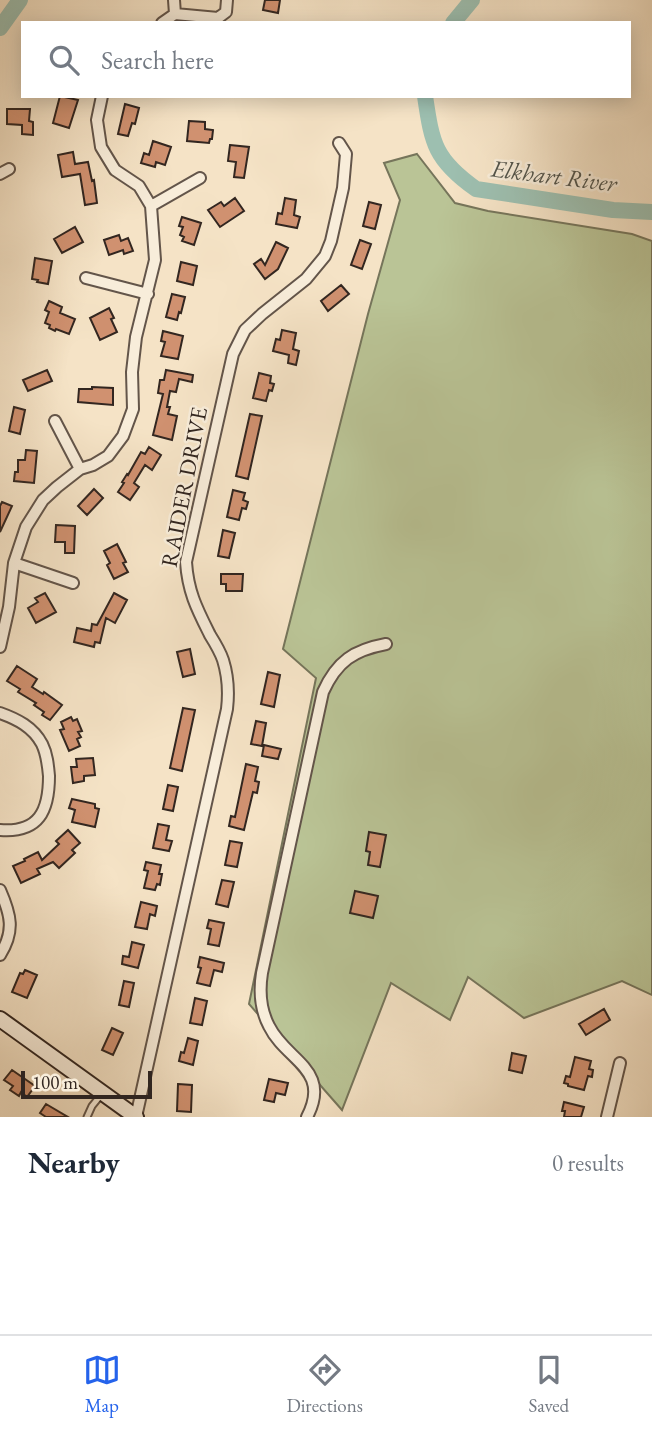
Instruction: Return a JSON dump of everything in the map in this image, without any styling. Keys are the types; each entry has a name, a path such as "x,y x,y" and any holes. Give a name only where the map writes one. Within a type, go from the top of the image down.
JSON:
{"street":[{"path":"174,0 175,14"},
{"path":"165,21 175,14 218,18 226,12 227,0"},
{"path":"0,647 9,607 14,563 26,527 43,500 57,487 80,469 108,456 123,436 133,409 132,372 136,337 155,260 151,206 139,186 115,170 101,147 97,120 102,98"},
{"name":"RAIDER DRIVE","path":"136,1117 229,694 222,657 191,598 186,562 233,354 245,330 306,279 325,256 343,188 346,154 339,143"},
{"path":"151,206 200,178"},
{"path":"86,278 148,294"},
{"path":"54,421 80,469"},
{"path":"14,563 73,583"},
{"path":"307,1117 314,1098 311,1075 270,1028 260,999 262,973 323,692 341,663 360,650 386,644"},
{"path":"0,713 19,720 34,733 43,746 48,763 49,795 45,810 33,824 21,829 0,830"},
{"path":"0,890 8,910 10,929 0,955"},
{"path":"0,1019 136,1117"},
{"path":"607,1117 620,1063"}],"lane":[{"path":"87,1117 103,1092"}],"green space":[{"path":"417,154 455,203 488,211 632,234 652,241 652,995 622,981 524,1018 468,977 450,1020 391,983 342,1110 249,1004 316,678 283,649 368,314 400,200 384,163"}],"building":[{"path":"265,0 280,0 278,13 263,10"},
{"path":"59,98 78,100 69,128 53,123"},
{"path":"125,104 139,108 135,124 132,123 128,136 118,134"},
{"path":"7,109 30,109 29,121 33,122 33,135 22,134 22,125 7,124"},
{"path":"189,121 205,122 205,129 213,130 209,143 187,141"},
{"path":"153,141 171,147 165,165 156,162 155,167 141,163 144,153 149,155"},
{"path":"230,145 249,147 244,178 234,177 236,162 228,161"},
{"path":"73,152 75,164 88,162 97,203 85,205 80,174 62,177 58,155"},
{"path":"235,198 244,211 220,227 208,210 221,202 224,206"},
{"path":"285,198 296,200 294,215 300,217 297,228 276,224 278,213 282,214"},
{"path":"369,202 381,205 375,229 363,226"},
{"path":"182,217 201,223 194,245 182,241 184,237 180,235 183,227 179,226"},
{"path":"75,227 83,242 62,253 54,239"},
{"path":"119,235 121,241 128,238 133,251 124,254 123,250 109,255 104,240"},
{"path":"360,240 371,244 362,269 351,265"},
{"path":"276,242 288,248 278,269 265,279 254,264 261,259 265,265"},
{"path":"35,258 52,261 48,284 32,279"},
{"path":"181,262 197,266 193,285 177,281"},
{"path":"341,285 349,294 328,311 321,301"},
{"path":"172,294 185,297 177,320 166,317"},
{"path":"49,301 62,307 60,313 75,319 69,334 56,329 55,331 45,323 49,312 45,310"},
{"path":"109,308 117,332 100,340 90,318"},
{"path":"282,330 296,333 293,349 299,351 296,365 288,363 289,355 273,351 276,339 280,340"},
{"path":"163,331 183,336 178,359 161,356 165,342 161,341"},
{"path":"47,370 52,381 28,391 23,380"},
{"path":"166,370 193,375 192,382 179,379 176,392 170,391 168,414 177,416 172,440 153,435 163,394 158,393 160,380 164,380"},
{"path":"259,373 271,376 270,383 274,384 266,401 253,398"},
{"path":"113,388 113,405 78,402 79,389"},
{"path":"14,407 25,410 20,434 9,431"},
{"path":"250,414 262,416 248,479 236,476"},
{"path":"149,447 161,455 152,470 145,465 134,483 139,487 130,500 118,492 141,452 145,454"},
{"path":"26,450 37,451 34,483 14,481 15,472 18,472 18,460 25,460"},
{"path":"94,489 103,498 87,515 78,506"},
{"path":"233,490 245,493 243,500 248,502 246,509 242,508 239,520 227,517"},
{"path":"2,502 12,506 0,532 0,506"},
{"path":"56,525 75,526 74,553 65,553 65,542 55,542"},
{"path":"223,530 235,533 229,558 218,556"},
{"path":"117,544 128,572 114,579 104,551"},
{"path":"221,574 243,574 242,591 226,591 226,584 221,584"},
{"path":"45,593 56,612 36,623 28,608 38,602 35,598"},
{"path":"114,593 127,600 115,623 106,618 100,643 95,642 94,647 74,642 77,628 91,631 92,624 97,625"},
{"path":"190,649 195,674 183,677 177,652"},
{"path":"17,666 37,679 32,687 62,705 50,720 42,715 44,712 34,705 36,703 18,692 20,689 7,681"},
{"path":"268,672 280,675 274,707 261,704"},
{"path":"183,708 195,710 182,771 170,768"},
{"path":"71,717 73,721 77,719 82,731 78,732 81,737 77,739 80,746 69,751 60,730 64,729 61,722"},
{"path":"256,721 266,723 262,746 251,744"},
{"path":"264,745 281,749 278,759 262,756"},
{"path":"93,758 95,775 84,776 84,781 73,783 71,767 77,767 76,759"},
{"path":"246,764 258,767 255,781 259,782 257,793 253,792 244,830 229,826 231,816 235,817"},
{"path":"168,785 178,787 173,811 163,809"},
{"path":"72,799 95,804 95,808 99,809 95,827 72,822 75,810 69,808"},
{"path":"158,824 169,826 166,840 172,841 169,851 153,848"},
{"path":"68,830 80,843 72,850 75,853 59,868 53,862 37,869 40,874 21,883 13,866 38,852 42,860 59,844 56,841"},
{"path":"369,832 386,835 380,867 368,865 370,852 366,851"},
{"path":"230,841 242,843 237,867 225,865"},
{"path":"146,862 161,865 160,885 157,884 155,890 144,888 148,871 144,870"},
{"path":"222,880 234,882 228,907 216,904"},
{"path":"355,891 378,896 373,918 350,913"},
{"path":"141,902 157,906 155,916 150,914 147,929 135,927"},
{"path":"209,920 224,923 219,946 208,944 211,929 207,928"},
{"path":"132,942 144,945 138,968 122,964 123,956 129,957"},
{"path":"200,957 224,963 222,972 214,970 210,986 197,983 201,968 198,967"},
{"path":"25,970 37,975 27,998 12,992 20,973 23,974"},
{"path":"124,981 134,983 129,1007 119,1005"},
{"path":"195,998 207,1001 202,1025 190,1023"},
{"path":"604,1009 610,1020 586,1035 579,1024"},
{"path":"112,1028 123,1033 113,1055 102,1050"},
{"path":"188,1038 198,1041 193,1065 179,1061"},
{"path":"512,1053 526,1056 522,1073 509,1070"},
{"path":"575,1057 591,1061 589,1069 593,1070 592,1077 588,1076 584,1090 564,1083 566,1076 570,1077"},
{"path":"12,1070 35,1086 27,1097 21,1092 19,1096 10,1090 13,1086 4,1080"},
{"path":"269,1079 288,1083 285,1095 276,1093 274,1102 264,1100"},
{"path":"178,1084 192,1085 191,1112 177,1111"},
{"path":"564,1102 584,1107 581,1117 564,1117"},
{"path":"46,1104 68,1117 46,1117 40,1113"}],"waterway":[{"name":"Elkhart River","path":"0,28 20,0"},
{"name":"Elkhart River","path":"455,21 472,0"},
{"name":"Elkhart River","path":"425,98 430,127 438,150 452,169 476,189 613,210 652,212"}]}
